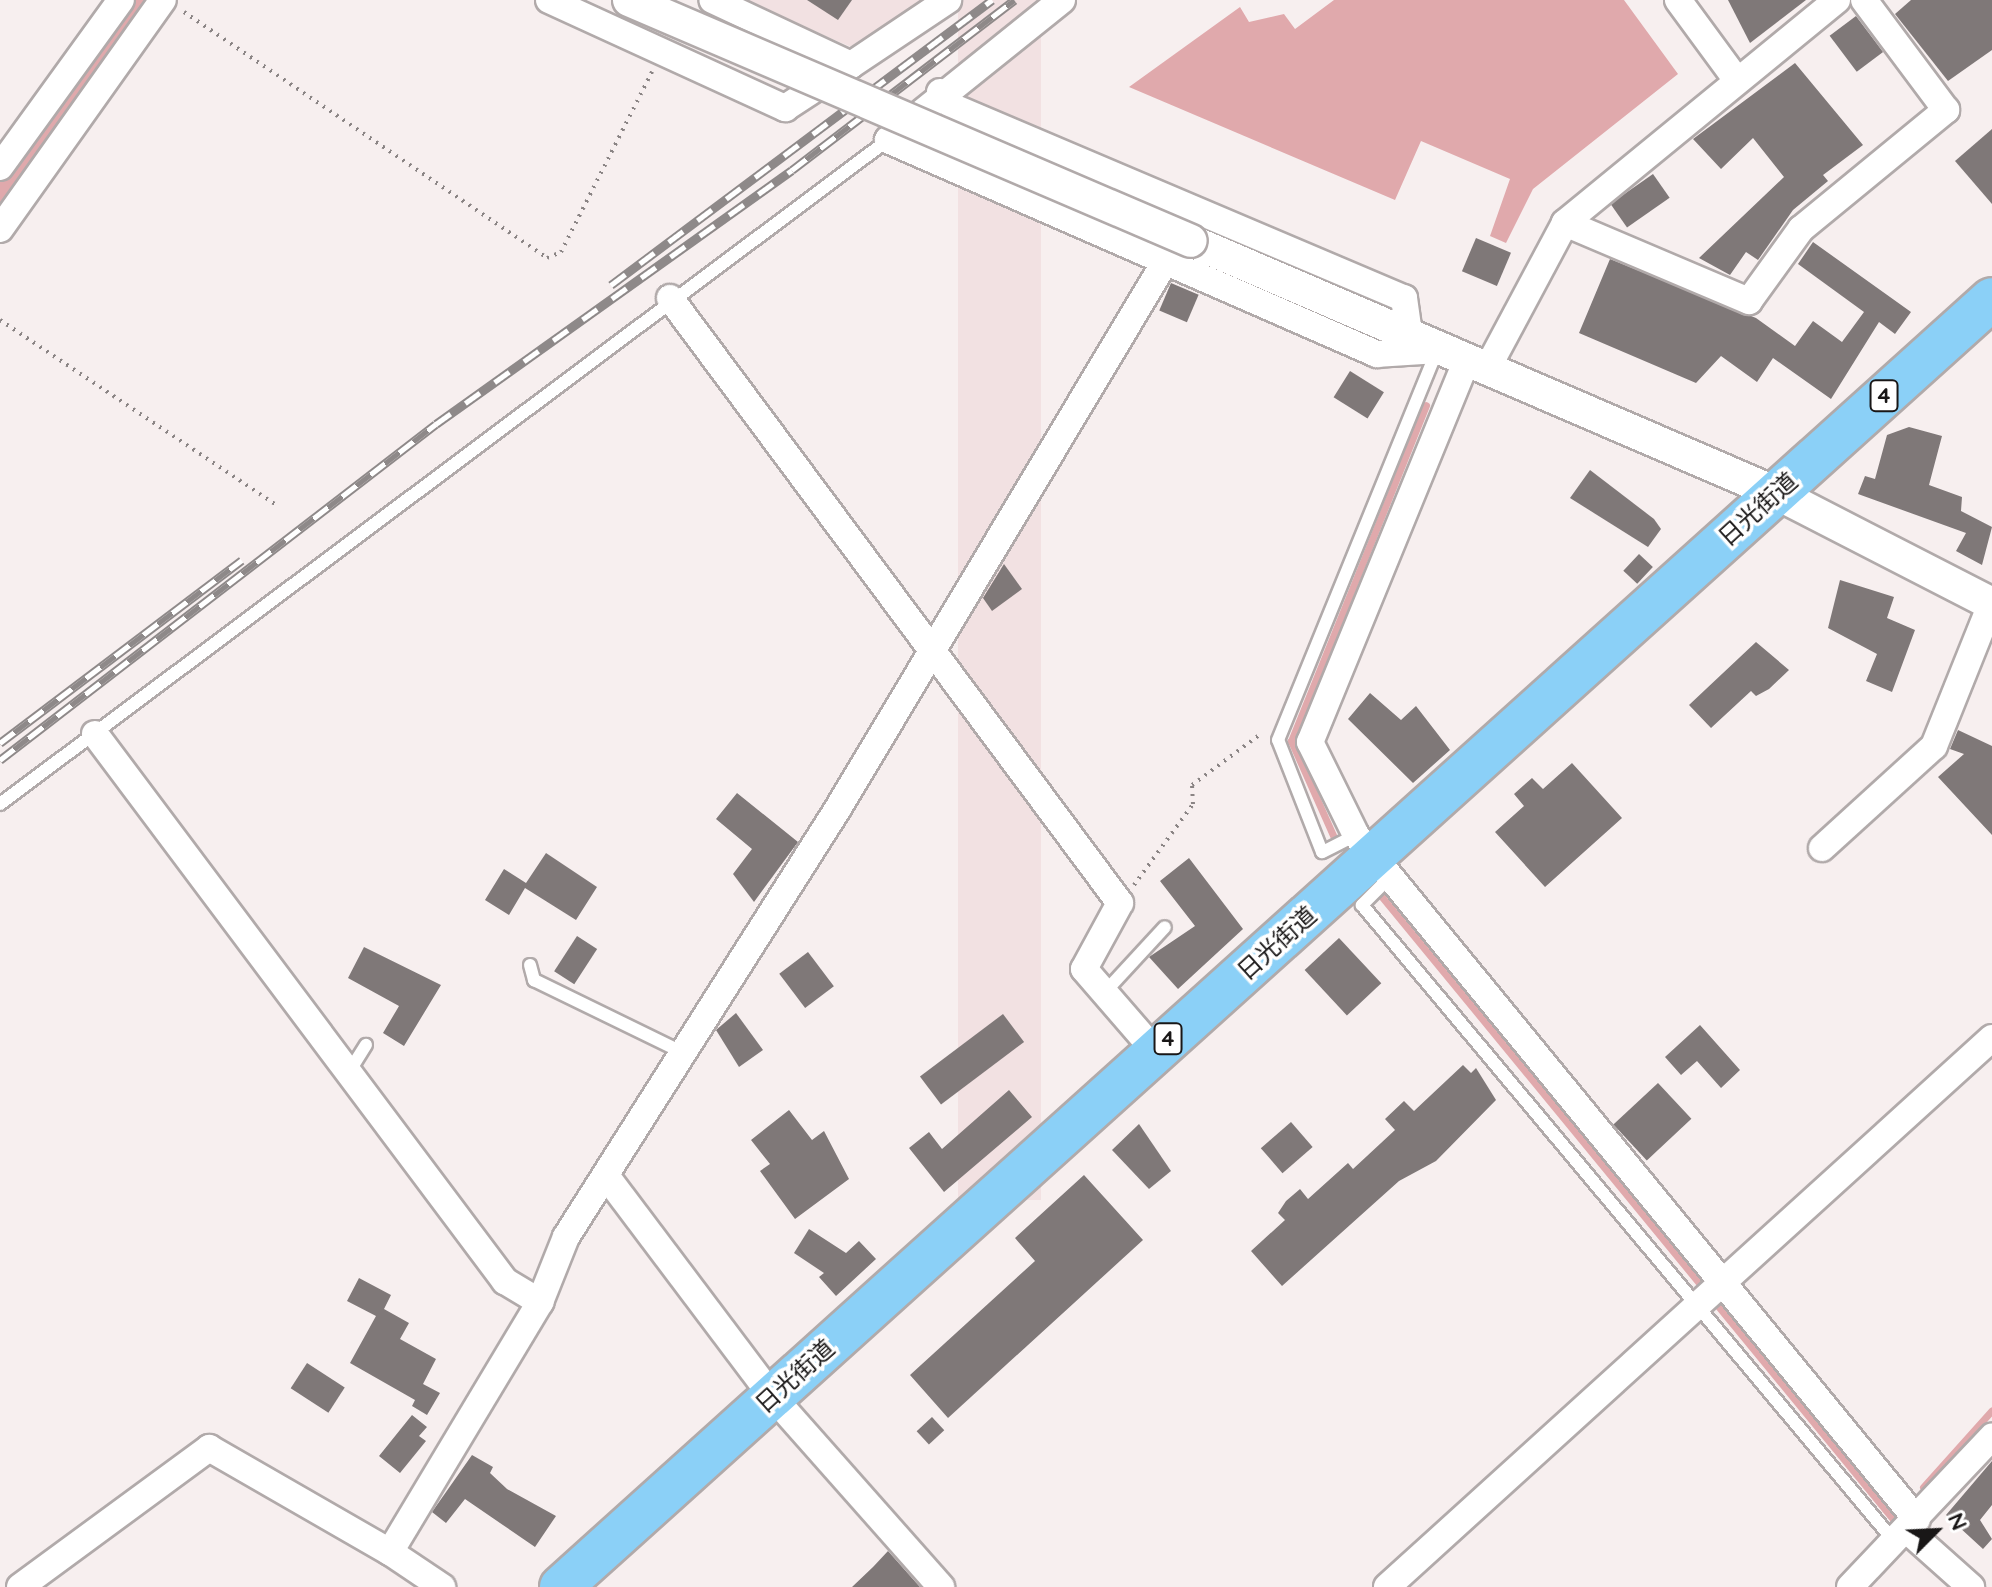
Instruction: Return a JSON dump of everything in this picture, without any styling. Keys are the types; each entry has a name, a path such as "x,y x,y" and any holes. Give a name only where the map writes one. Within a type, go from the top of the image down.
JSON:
{"highway":[{"name":"日光街道","path":"561,1587 1992,299"}],"street":[{"path":"0,167 121,0"},
{"path":"549,0 663,48 785,108 948,0"},
{"path":"629,0 1776,493 1992,604 1934,746 1822,848"},
{"path":"712,0 851,65"},
{"path":"1062,0 940,92 888,140 1377,354 1463,361"},
{"path":"1678,0 1736,79"},
{"path":"1837,0 1736,79 1565,223 1463,361 1310,742 1373,856 1723,1285 1907,1531 1971,1587"},
{"path":"1565,223 1749,301 1801,229 1946,110 1864,0"},
{"path":"0,229 171,4"},
{"path":"940,92 953,107 1404,298 1409,335"},
{"path":"390,1552 540,1302 566,1237 684,1053 1165,262"},
{"path":"670,298 1120,903 1084,969 1155,1051"},
{"path":"95,734 505,1281 540,1302"},
{"path":"1387,1587 1699,1308 1992,1038"},
{"path":"607,1177 773,1397 941,1587"},
{"path":"1850,1587 1907,1531 1992,1437"},
{"path":"20,1587 209,1448 390,1552 442,1587"}],"lane":[{"path":"0,804 670,298 888,140"},
{"path":"1463,361 1284,721 1280,758 1322,852 1373,856 1362,905 1699,1308 1907,1531"},
{"path":"1105,993 1165,927"},
{"path":"530,965 534,980 684,1053"},
{"path":"349,1072 366,1045"}],"path":[{"path":"171,4 547,258 561,252 663,48"},
{"path":"0,320 275,504"},
{"path":"1120,903 1193,804 1192,785 1284,721"}],"shaded area":[{"path":"741,0 929,0 869,46 849,46"},
{"path":"958,0 1041,0 1041,1200 958,1200"},
{"path":"1334,0 1624,0 1678,74 1533,189 1506,243 1490,236 1510,179 1421,141 1395,200 1129,87 1240,7 1249,22 1284,14 1295,29"}],"building":[{"path":"807,0 852,0 838,20"},
{"path":"1728,0 1806,0 1750,43"},
{"path":"1911,0 1992,0 1992,50 1948,81 1895,14"},
{"path":"1856,16 1883,52 1857,72 1830,36"},
{"path":"1795,63 1863,145 1823,175 1828,181 1793,210 1758,260 1746,252 1730,275 1699,258 1784,177 1753,138 1721,169 1693,139"},
{"path":"1992,129 1992,204 1955,161"},
{"path":"1653,174 1670,198 1627,228 1610,204"},
{"path":"1476,238 1511,253 1497,286 1462,271"},
{"path":"1813,242 1911,312 1895,334 1879,322 1831,399 1773,358 1757,382 1721,356 1696,383 1579,333 1610,259 1756,318 1795,346 1813,321 1842,342 1864,312 1798,264"},
{"path":"1171,283 1199,295 1187,322 1159,311"},
{"path":"1350,371 1384,392 1367,418 1334,397"},
{"path":"1909,427 1942,436 1929,485 1962,497 1961,511 1992,527 1982,565 1956,551 1966,533 1858,494 1865,476 1875,479 1887,435"},
{"path":"1590,470 1654,519 1661,529 1648,547 1570,498"},
{"path":"1639,554 1653,567 1637,584 1623,571"},
{"path":"1004,564 1022,589 992,611 983,598"},
{"path":"1840,580 1894,597 1887,618 1915,630 1892,692 1866,681 1877,654 1828,628"},
{"path":"1756,642 1789,670 1769,689 1756,696 1751,691 1711,728 1689,705"},
{"path":"1370,693 1401,720 1416,706 1450,750 1413,783 1348,719"},
{"path":"1958,730 1992,746 1992,835 1938,777 1964,754 1950,749"},
{"path":"1572,763 1622,818 1545,887 1495,832 1524,806 1514,794 1532,778 1543,789"},
{"path":"737,793 798,842 754,902 733,874 752,849 716,819"},
{"path":"546,853 597,887 576,920 525,888 509,915 485,900 504,869 526,883"},
{"path":"1189,858 1243,929 1178,989 1149,957 1195,926 1160,881"},
{"path":"577,936 597,949 574,984 554,971"},
{"path":"1339,938 1381,983 1347,1015 1305,970"},
{"path":"364,947 441,985 404,1046 383,1033 399,1006 348,978"},
{"path":"808,952 834,986 805,1008 779,974"},
{"path":"736,1013 763,1050 739,1067 716,1030"},
{"path":"1003,1014 1024,1042 941,1105 920,1077"},
{"path":"1700,1025 1740,1070 1721,1088 1697,1061 1681,1075 1665,1057"},
{"path":"1463,1065 1471,1073 1476,1068 1496,1100 1436,1161 1399,1181 1282,1286 1251,1251 1285,1220 1278,1213 1286,1201 1300,1189 1308,1199 1348,1163 1353,1169 1395,1130 1385,1119 1404,1101 1414,1111"},
{"path":"1658,1083 1691,1119 1647,1160 1613,1125"},
{"path":"1009,1090 1032,1117 944,1192 909,1148 929,1132 942,1149"},
{"path":"789,1110 812,1140 824,1131 849,1179 795,1219 760,1171 770,1164 751,1140"},
{"path":"1291,1122 1313,1147 1282,1173 1261,1148"},
{"path":"1139,1124 1171,1171 1149,1189 1112,1150"},
{"path":"1084,1175 1143,1240 948,1418 910,1375 1035,1261 1015,1238"},
{"path":"809,1229 846,1253 859,1241 876,1259 836,1296 819,1277 824,1273 794,1253"},
{"path":"359,1278 391,1295 384,1309 409,1323 400,1339 436,1359 423,1384 440,1393 427,1415 412,1406 415,1400 350,1363 376,1316 347,1301"},
{"path":"307,1363 345,1388 328,1413 291,1388"},
{"path":"412,1415 427,1427 419,1436 426,1441 400,1473 379,1456"},
{"path":"932,1417 944,1430 929,1444 917,1431"},
{"path":"472,1455 493,1467 490,1473 507,1489 556,1516 535,1547 465,1499 446,1523 432,1512"},
{"path":"1992,1461 1992,1505 1980,1520 1992,1539 1983,1549 1946,1515"},
{"path":"888,1551 920,1587 852,1587 873,1567"}],"waterway":[{"path":"0,200 143,0"},
{"path":"1336,842 1291,741 1426,405"},
{"path":"1382,897 1897,1524"},
{"path":"1923,1487 1992,1410"}],"railway":[{"path":"611,285 992,0"},
{"path":"0,760 436,424 792,170 1014,0"},
{"path":"0,743 242,560"}]}
